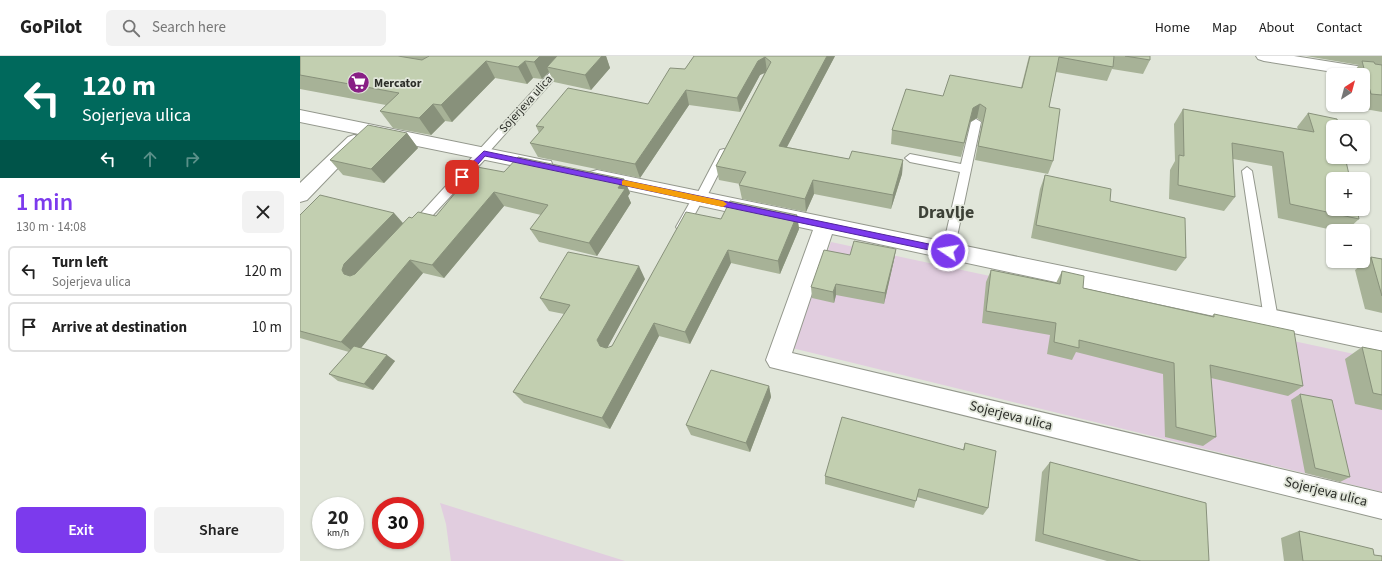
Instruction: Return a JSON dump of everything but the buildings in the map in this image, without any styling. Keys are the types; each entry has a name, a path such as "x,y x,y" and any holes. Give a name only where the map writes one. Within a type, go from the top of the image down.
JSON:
{"street":[{"path":"1264,56 1382,75"},
{"path":"300,116 1382,342"},
{"path":"300,195 366,129"},
{"name":"Sojerjeva ulica","path":"825,225 778,360 1382,506"}],"lane":[{"name":"Sojerjeva ulica","path":"408,235 570,56"},
{"path":"948,251 976,122"},
{"path":"676,239 729,144"},
{"path":"910,158 965,168"},
{"path":"1247,172 1271,319"}],"shaded area":[{"path":"831,242 1382,360 1382,492 792,348"},
{"path":"440,503 625,561 451,561 446,524"}],"slow traffic":[{"path":"624,183 723,204"}],"place":[{"name":"Mercator","path":"359,83"}],"district":[{"name":"Dravlje","path":"946,212"}],"route":[{"path":"462,177 484,153 948,251"}]}
